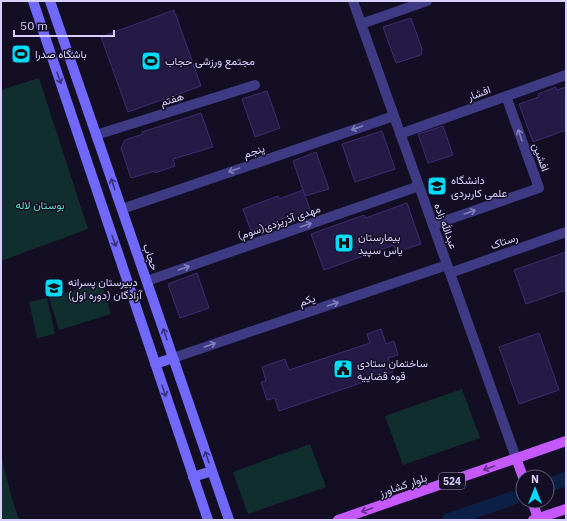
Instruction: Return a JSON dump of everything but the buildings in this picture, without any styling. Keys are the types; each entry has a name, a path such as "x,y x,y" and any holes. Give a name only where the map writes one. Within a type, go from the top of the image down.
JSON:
{"main road":[{"path":"33,1 208,520"},
{"name":"حجاب","path":"50,1 229,520"},
{"path":"67,102 83,96"},
{"path":"129,287 147,281"},
{"path":"155,364 173,358"},
{"name":"بلوار کشاورز","path":"338,520 566,441"},
{"path":"516,458 520,469"},
{"path":"193,477 212,471"},
{"path":"534,509 537,519 566,509"}],"street":[{"name":"عبدالله زاده","path":"353,1 516,458"},
{"path":"361,24 427,1"},
{"name":"افشار","path":"400,134 566,75"},
{"name":"هفتم","path":"96,135 255,85"},
{"name":"افشین","path":"433,225 539,188 506,96"},
{"name":"پنجم","path":"122,209 394,116"},
{"name":"مهدی آذریزدی(سوم)","path":"147,281 419,186"},
{"name":"رستاک","path":"449,269 566,232"},
{"name":"یکم","path":"173,358 449,269"}],"green space":[{"name":"بوستان لاله","path":"39,78 88,229 1,261 1,90"},
{"path":"101,281 111,314 59,330 49,298"},
{"path":"47,298 55,334 37,338 29,302"},
{"path":"462,389 480,438 403,465 385,416"},
{"path":"310,444 326,487 248,514 233,472"},
{"path":"1,455 12,499 19,520 1,520"}],"waterway":[{"path":"555,483 566,479"},
{"path":"449,520 513,498"}],"place":[{"name":"باشگاه صدرا","path":"21,54"},
{"name":"مجتمع ورزشی حجاب","path":"151,61"},
{"name":"دانشگاه علمی کاربردی","path":"437,186"},
{"name":"بیمارستان یاس سپید","path":"344,243"},
{"name":"دبيرستان پسرانه آزادگان (دوره اول)","path":"54,288"},
{"name":"ساختمان ستادی قوه قضاییه","path":"343,369"}]}
